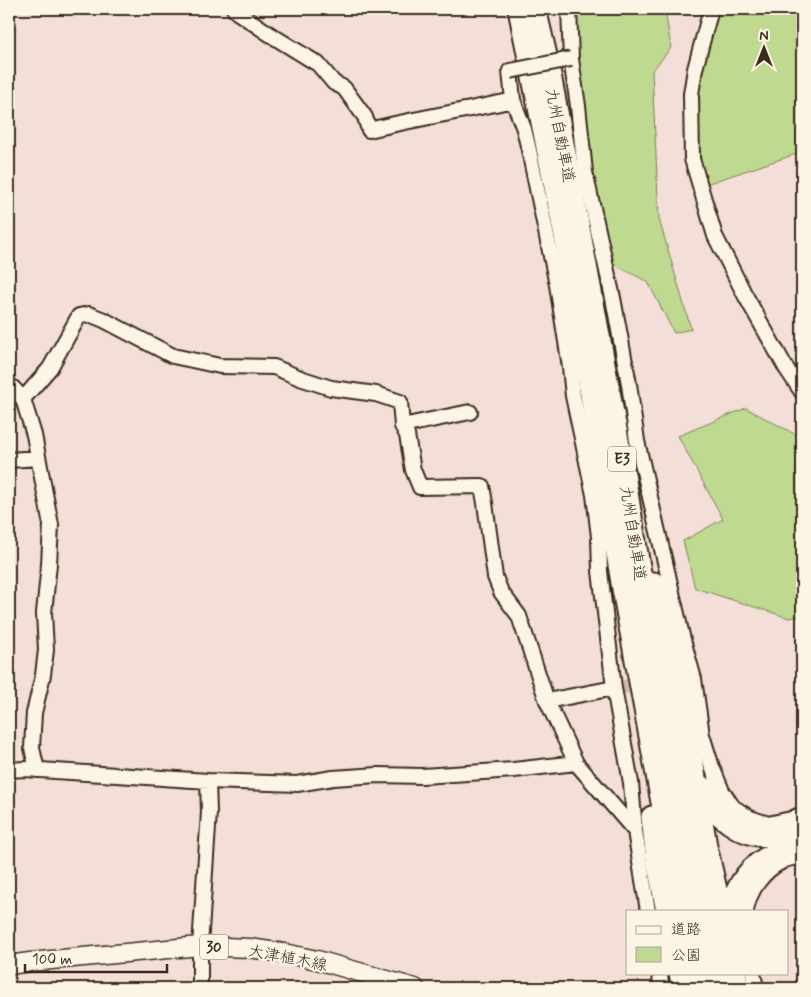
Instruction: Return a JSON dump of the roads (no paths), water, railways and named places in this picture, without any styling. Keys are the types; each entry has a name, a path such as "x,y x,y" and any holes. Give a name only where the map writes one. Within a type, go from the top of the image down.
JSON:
{"highway":[{"name":"九州自動車道","path":"519,9 565,236 623,589 672,858 684,910"},
{"name":"九州自動車道","path":"535,9 548,64 594,308 624,474 656,671 689,849 703,910"},
{"path":"624,474 670,643 687,728 706,846 721,910"},
{"path":"623,589 626,638 648,781 657,859 667,910"},
{"path":"687,728 702,789 713,808 723,819 746,832 760,835 774,836 802,830"},
{"path":"730,910 736,890 758,863 777,852 802,845"},
{"path":"716,974 720,988"},
{"path":"735,974 738,988"},
{"path":"742,974 744,988"}],"main road":[{"name":"大津植木線","path":"9,965 200,946 249,948 317,960 415,988"}],"street":[{"path":"234,9 318,64 334,83 344,88 365,117 369,130 409,120 470,110 513,100"},
{"path":"569,9 571,59 585,172 613,298 629,384 637,441 683,640 694,679 702,736 718,783 733,807 750,818 768,824 791,820 802,814"},
{"path":"711,9 695,69 691,94 692,159 715,236 786,368 802,392"},
{"path":"571,59 510,72 513,100 524,129 529,150 557,285 573,396 594,495 599,537 600,570 614,688 631,783 635,831 648,910"},
{"path":"23,399 50,368 79,316 89,314 173,356 220,366 274,367 331,388 376,394 400,402 402,426 407,435 413,470 420,487 482,486 495,577 501,592 519,616 547,701 576,763 635,831"},
{"path":"9,385 23,399 34,435 51,525 44,613 46,650 43,675 34,713 32,748 37,770"},
{"path":"402,426 470,412"},
{"path":"9,460 38,458"},
{"path":"547,701 614,688"},
{"path":"9,770 25,769 208,781 296,784 333,778 378,775 422,776 514,770 576,763"},
{"path":"200,988 200,946 209,812 208,781"},
{"path":"746,910 754,887 766,872 784,860 802,856"},
{"path":"660,974 661,988"},
{"path":"753,974 756,988"}],"tunnel":[{"path":"614,688 648,684"}]}
